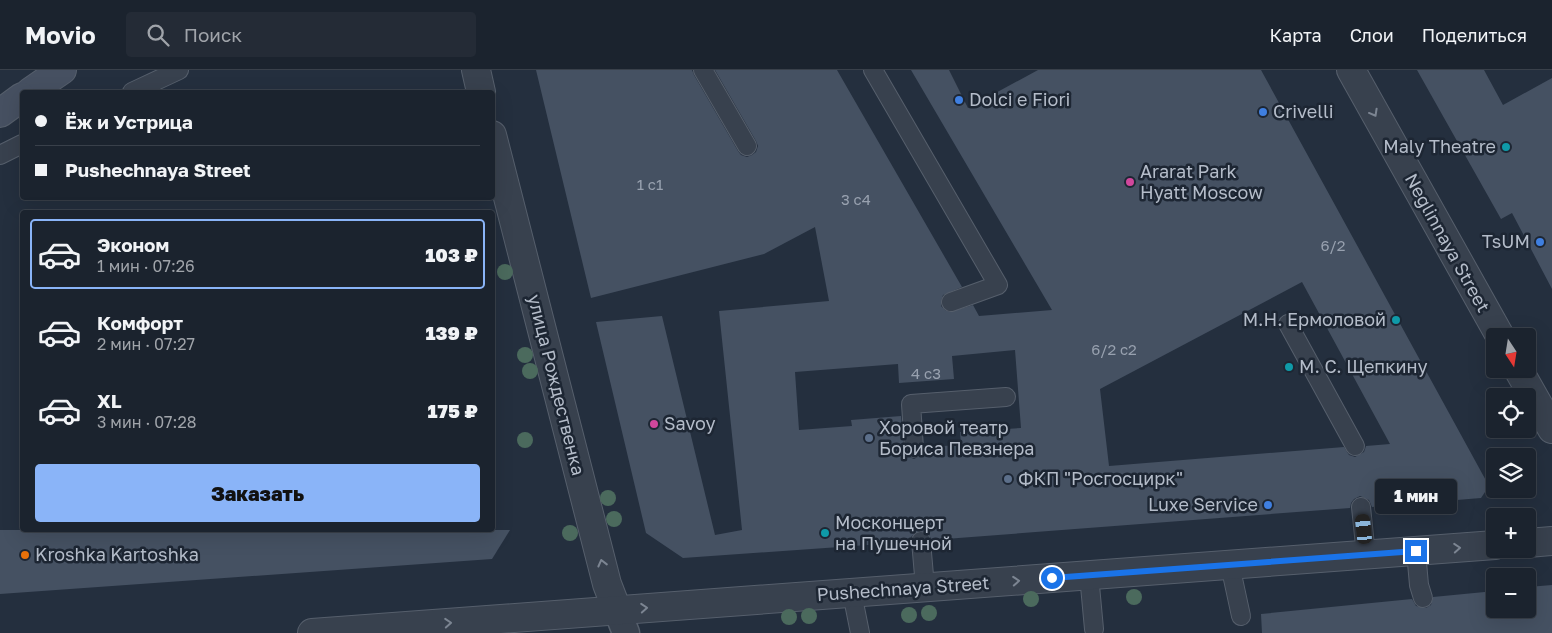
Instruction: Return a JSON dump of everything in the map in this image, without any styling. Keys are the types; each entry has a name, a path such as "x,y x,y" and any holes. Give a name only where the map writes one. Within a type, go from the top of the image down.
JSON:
{"main road":[{"path":"33,90 62,70"},
{"path":"0,113 20,99"}],"street":[{"path":"476,70 481,90"},
{"name":"Neglinnaya Street","path":"1351,70 1496,328"},
{"name":"улица Рождественка","path":"495,146 607,584 622,621"},
{"path":"1523,378 1552,429"},
{"path":"1536,542 1552,541"},
{"name":"Pushechnaya Street","path":"312,633 622,621 852,593 1486,546"}],"lane":[{"path":"136,90 179,70"},
{"path":"703,70 747,146"},
{"path":"873,70 998,285 951,302"},
{"path":"0,155 20,145"},
{"path":"1288,324 1355,446"},
{"path":"914,448 911,404 1006,397"},
{"path":"1361,507 1366,555"},
{"path":"922,541 925,587"},
{"path":"1416,551 1418,585 1422,598"},
{"path":"1230,565 1241,616"},
{"path":"1089,575 1094,629"},
{"path":"852,593 860,633"}],"building":[{"path":"536,70 692,70 738,151 741,155 747,157 756,152 758,146 715,70 837,70 962,287 943,295 941,306 950,312 973,305 979,316 1052,310 911,70 949,70 968,108 1038,70 1261,70 1486,481 1486,490 1481,498 1372,507 1369,500 1360,496 1354,499 1350,508 932,540 929,535 921,530 911,537 910,542 683,558 646,533 596,322 662,316 715,535 742,530 719,311 829,301 815,227 764,254 591,298","holes":["1302,282 1390,444 1366,446 1364,452 1355,457 1349,455 1344,447 1109,466 1100,389","1015,350 1021,428 960,432 961,445 925,447 924,452 914,459 909,457 904,449 901,416 851,420 852,426 799,430 795,372 898,364 899,383 954,379 952,356"]},
{"name":"Maly Theatre","path":"1417,70 1484,70 1503,105 1552,78 1552,289 1512,213 1501,219"},
{"path":"0,530 20,530 20,532 495,532 495,530 510,530 492,559 0,594"},
{"path":"1552,585 1552,633 1262,633 1261,614 1412,599 1416,606 1426,608 1431,605 1433,597 1486,592 1486,618 1536,618 1536,586"}],"place":[{"name":"Dolci e Fiori","path":"959,100"},
{"name":"Crivelli","path":"1263,112"},
{"name":"Maly Theatre","path":"1506,147"},
{"name":"Ararat Park Hyatt Moscow","path":"1130,182"},
{"name":"TsUM","path":"1540,242"},
{"name":"М.Н. Ермоловой","path":"1396,320"},
{"name":"М. С. Щепкину","path":"1289,367"},
{"name":"Savoy","path":"654,424"},
{"name":"Хоровой театр Бориса Певзнера","path":"869,438"},
{"name":"ФКП \"Росгосцирк\"","path":"1008,479"},
{"name":"Luxe Service","path":"1268,505"},
{"name":"Москонцерт на Пушечной","path":"825,533"},
{"name":"Kroshka Kartoshka","path":"25,555"}],"route":[{"path":"1052,578 1416,551"}]}
